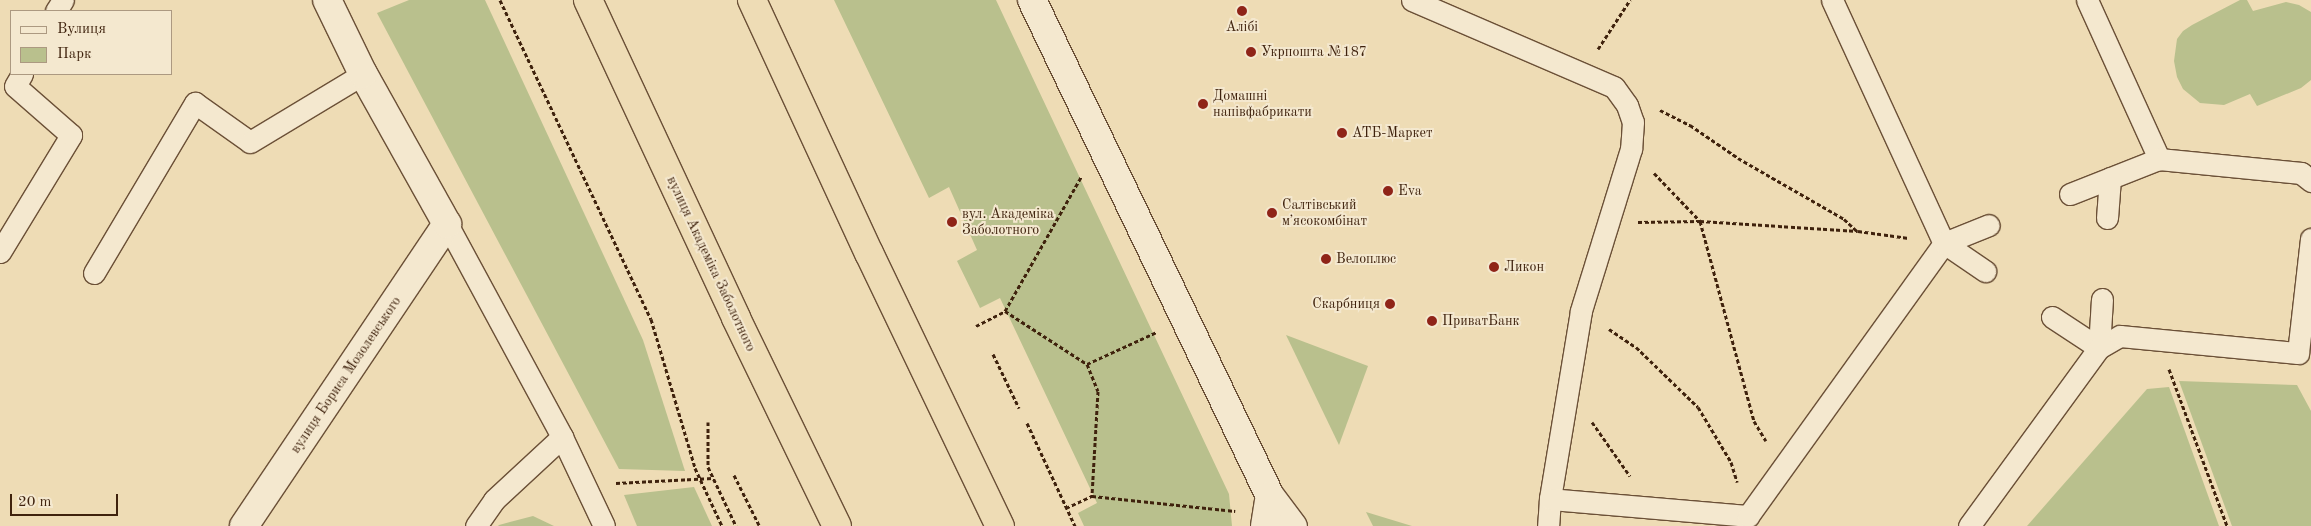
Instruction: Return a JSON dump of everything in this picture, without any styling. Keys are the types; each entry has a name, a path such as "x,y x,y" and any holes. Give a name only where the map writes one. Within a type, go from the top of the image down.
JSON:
{"highway":[{"name":"вулиця Академіка Заболотного","path":"588,0 736,318 837,526"},
{"path":"752,0 869,253 1000,526"}],"street":[{"path":"327,0 364,74 447,224"},
{"path":"1032,0 1270,496 1294,526"},
{"name":"вулиця Бориса Мозолевського","path":"244,526 447,224"},
{"path":"1265,526 1270,496"}],"lane":[{"path":"1412,0 1614,87 1627,105 1633,122 1631,149 1581,311 1550,499 1548,526"},
{"path":"1832,0 1944,243 1985,272"},
{"path":"2087,0 2159,159"},
{"path":"94,273 196,103 250,142 364,74"},
{"path":"0,252 71,135 15,86 21,75"},
{"path":"2070,194 2159,159 2301,173 2311,181"},
{"path":"2107,218 2110,178"},
{"path":"447,224 562,437 604,526"},
{"path":"1550,499 1652,508 1750,523 1783,469 1944,243 1990,226"},
{"path":"1969,526 2099,348 2120,336 2298,353 2311,239"},
{"path":"2099,348 2102,299"},
{"path":"2052,317 2099,348"},
{"path":"476,526 494,500 562,437"}],"path":[{"path":"500,0 651,319 695,468 722,526"},
{"path":"1583,73 1630,0"},
{"path":"1614,87 1690,125 1738,158 1844,219 1858,231"},
{"path":"976,326 1005,311 1101,142"},
{"path":"1631,149 1700,221 1754,421 1783,469"},
{"path":"1608,223 1700,221 1858,231 1944,243"},
{"path":"1005,311 1087,364 1098,391 1092,496"},
{"path":"1581,311 1636,347 1698,407 1731,462 1750,523"},
{"path":"1087,364 1158,331"},
{"path":"2158,339 2227,526"},
{"path":"993,354 1019,408"},
{"path":"1568,386 1652,508"},
{"path":"708,422 708,467 736,526"},
{"path":"1027,423 1075,526"},
{"path":"734,476 759,525"},
{"path":"585,485 713,478"},
{"path":"1066,508 1092,496 1235,511"}],"green space":[{"path":"409,0 485,0 643,340 685,471 619,469 377,13"},
{"path":"834,0 996,0 1229,494 1232,526 1084,526 1078,513 1097,503 1000,298 980,308 957,261 977,250 949,187 929,198"},
{"path":"2240,0 2247,0 2253,11 2286,2 2299,5 2311,12 2311,80 2301,88 2257,106 2250,94 2224,105 2200,103 2183,89 2177,77 2174,61 2177,39 2183,31 2192,25"},
{"path":"1286,335 1368,366 1339,445"},
{"path":"2179,381 2297,385 2311,411 2311,526 2232,526"},
{"path":"2169,387 2219,526 2027,526 2147,389"},
{"path":"694,487 712,526 637,526 624,495"},
{"path":"1366,512 1412,526 1373,526"},
{"path":"533,516 554,526 498,526 499,525"}],"place":[{"name":"Алібі","path":"1242,11"},
{"name":"Укрпошта №187","path":"1251,52"},
{"name":"Домашні напівфабрикати","path":"1203,104"},
{"name":"АТБ-Маркет","path":"1342,133"},
{"name":"Eva","path":"1388,191"},
{"name":"Салтівський мʼясокомбінат","path":"1272,213"},
{"name":"вул. Академіка Заболотного","path":"952,222"},
{"name":"Велоплюс","path":"1326,259"},
{"name":"Ликон","path":"1494,267"},
{"name":"Скарбниця","path":"1390,304"},
{"name":"ПриватБанк","path":"1432,321"}]}
